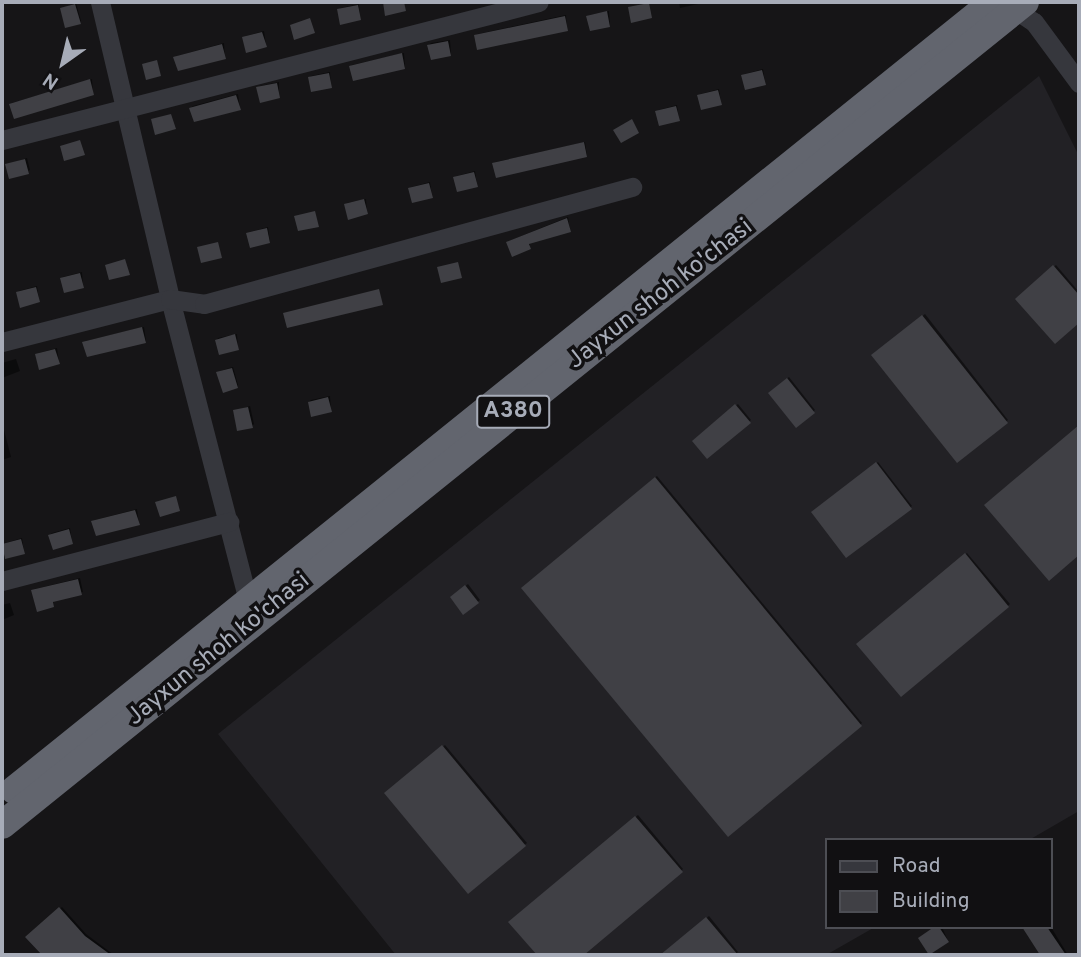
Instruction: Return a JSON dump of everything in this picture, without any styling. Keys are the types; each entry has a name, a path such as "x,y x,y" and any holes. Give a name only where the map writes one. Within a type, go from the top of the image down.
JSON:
{"highway":[{"name":"Jayxun shoh ko'chasi","path":"2,800 248,600 1009,3"},
{"name":"Jayxun shoh ko'chasi","path":"2,825 1009,3"}],"street":[{"path":"100,2 127,105 170,299 248,600"},
{"path":"2,140 127,105 540,2"},
{"path":"1009,3 1034,22 1079,83"},
{"path":"2,342 170,299 204,304 632,187"},
{"path":"2,581 229,522"}],"shaded area":[{"path":"1039,76 1079,156 1079,811 1032,838 825,838 825,929 872,929 826,955 396,955 218,734"}],"building":[{"path":"383,2 404,2 406,11 385,16"},
{"path":"649,3 652,18 631,23 628,7"},
{"path":"75,4 81,24 65,28 60,8"},
{"path":"358,5 361,20 340,25 337,9"},
{"path":"607,11 610,27 590,31 586,16"},
{"path":"565,16 568,31 477,50 474,35"},
{"path":"310,18 315,33 294,40 290,25"},
{"path":"262,32 267,47 246,53 242,37"},
{"path":"448,41 451,56 431,60 427,45"},
{"path":"222,44 226,59 178,71 173,57"},
{"path":"402,53 405,69 353,81 349,66"},
{"path":"157,60 161,76 146,80 142,64"},
{"path":"762,70 766,85 745,90 741,75"},
{"path":"329,73 332,88 311,92 308,77"},
{"path":"90,79 94,95 14,119 9,104"},
{"path":"277,83 280,98 260,103 256,87"},
{"path":"718,90 722,105 701,110 697,95"},
{"path":"236,95 241,110 194,122 189,108"},
{"path":"676,106 680,121 659,126 655,111"},
{"path":"171,114 176,129 155,135 151,119"},
{"path":"632,119 639,133 621,143 613,130"},
{"path":"80,140 85,155 64,161 60,146"},
{"path":"584,142 587,157 496,178 492,163"},
{"path":"25,159 29,174 9,179 5,164"},
{"path":"474,172 478,187 457,192 453,177"},
{"path":"429,183 433,198 412,203 408,188"},
{"path":"364,199 368,214 348,220 344,204"},
{"path":"315,211 319,227 298,231 294,216"},
{"path":"567,218 571,232 529,244 531,249 512,257 506,242"},
{"path":"267,228 270,243 250,248 246,233"},
{"path":"218,242 222,258 201,263 197,247"},
{"path":"125,259 130,275 109,280 105,265"},
{"path":"458,262 462,278 441,283 437,267"},
{"path":"1053,265 1079,295 1079,323 1055,344 1015,299"},
{"path":"80,273 84,288 64,293 60,278"},
{"path":"36,287 40,302 20,308 16,292"},
{"path":"379,289 383,305 287,328 283,313"},
{"path":"922,315 1008,423 957,463 871,355"},
{"path":"142,327 146,343 87,357 82,342"},
{"path":"235,334 239,350 219,355 215,340"},
{"path":"55,349 60,364 39,370 35,354"},
{"path":"232,368 238,388 223,393 216,372"},
{"path":"787,378 815,413 796,428 768,393"},
{"path":"328,397 332,412 311,417 308,402"},
{"path":"735,404 751,423 707,459 692,441"},
{"path":"248,407 253,428 237,431 233,410"},
{"path":"1079,425 1079,555 1049,581 984,505"},
{"path":"876,462 912,509 846,558 811,512"},
{"path":"655,477 862,726 728,837 521,588"},
{"path":"176,496 180,511 160,517 155,502"},
{"path":"135,510 140,525 96,536 91,521"},
{"path":"69,529 73,544 53,550 48,535"},
{"path":"21,539 25,554 5,559 2,544"},
{"path":"965,553 1009,607 901,697 856,644"},
{"path":"78,579 82,595 53,602 54,607 37,612 31,590"},
{"path":"465,585 479,603 463,615 450,597"},
{"path":"442,745 526,846 468,894 384,793"},
{"path":"635,816 683,872 584,955 537,955 508,922"},
{"path":"59,907 85,936 111,955 42,955 25,937"},
{"path":"706,917 738,955 660,955"},
{"path":"931,929 940,929 949,942 929,955 918,938"},
{"path":"1023,929 1048,929 1066,955 1040,955"}]}
